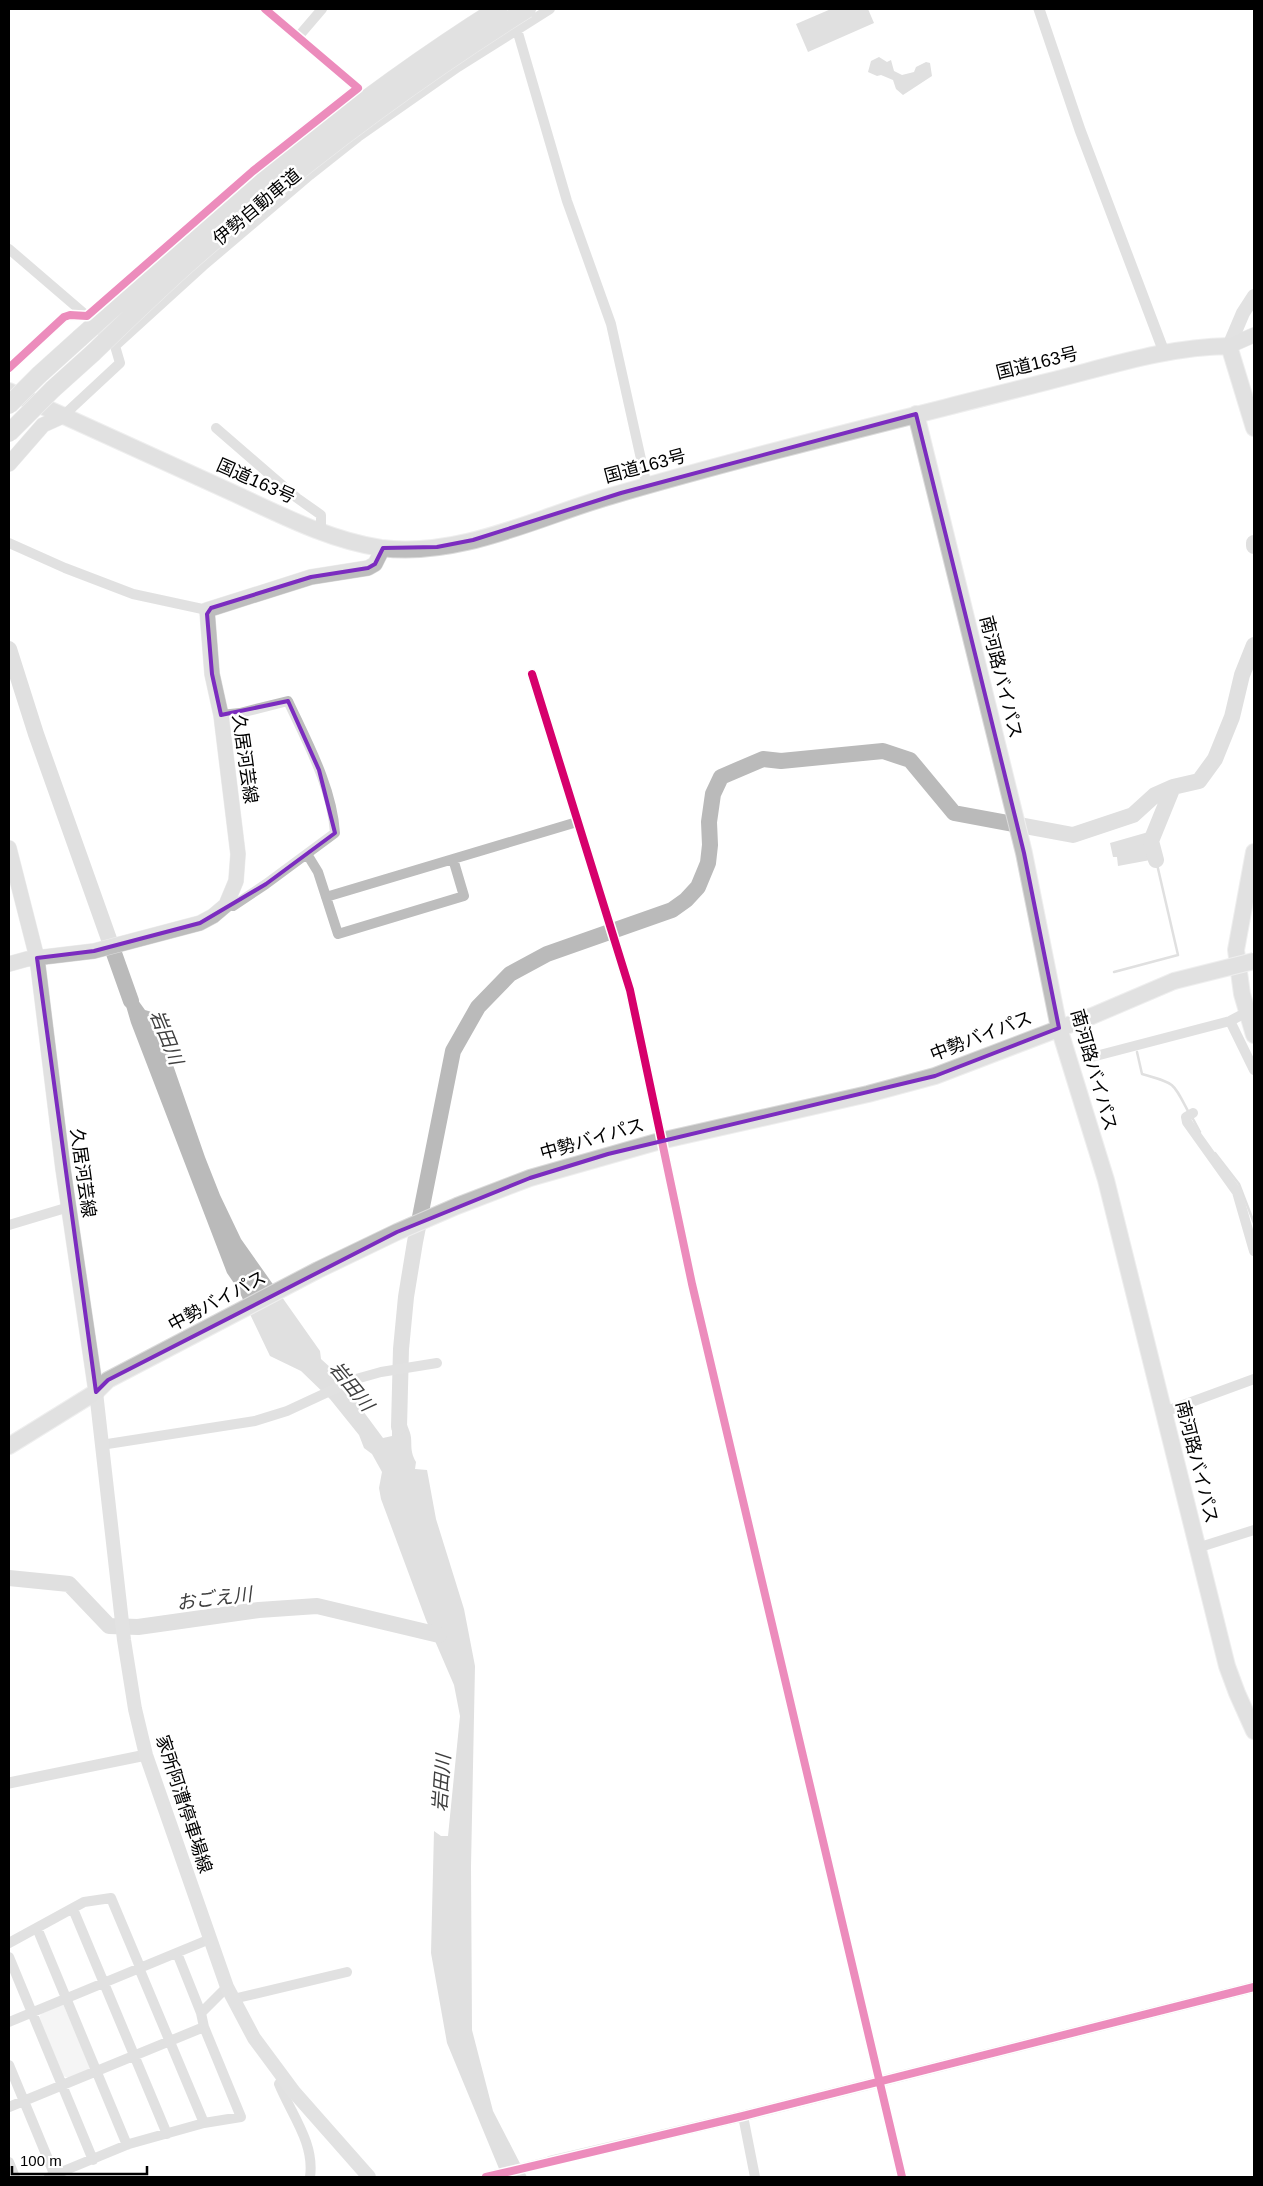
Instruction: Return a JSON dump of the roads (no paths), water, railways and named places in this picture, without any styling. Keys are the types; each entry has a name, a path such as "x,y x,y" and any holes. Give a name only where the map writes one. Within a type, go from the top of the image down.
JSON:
{"highway":[{"name":"伊勢自動車道","path":"9,405 39,375 174,254 281,166 387,85 498,9"},
{"name":"伊勢自動車道","path":"9,433 53,389 185,267 283,184 418,81 527,9"},
{"name":"国道163号","path":"9,391 321,531 383,548 420,548 459,543 646,486 916,414 1164,352 1204,346 1228,346"},
{"path":"1228,346 1254,428"},
{"name":"南河路バイパス","path":"916,414 1024,853 1059,1028 1106,1180 1227,1666 1237,1694 1254,1731"},
{"path":"1254,852 1236,950 1239,978 1254,1035"},
{"name":"中勢バイパス","path":"9,1446 96,1392 108,1380 318,1270 457,1206 530,1178 660,1141 868,1094 935,1076 1110,1009 1174,981 1254,960"}],"main road":[{"path":"1228,346 1243,313 1254,296"},
{"path":"1228,346 1254,335"},
{"path":"9,464 43,426 63,416"},
{"path":"207,610 311,577 368,568 375,564 383,548"},
{"name":"久居河芸線","path":"207,610 212,674 221,715 238,854 236,881 226,905"},
{"name":"久居河芸線","path":"9,848 37,958 69,1207 96,1392"},
{"path":"9,964 27,959 94,951 200,923 213,916 226,905"},
{"name":"家所阿漕停車場線","path":"96,1392 124,1640 135,1709 146,1755 230,1993 254,2038 283,2078 369,2177"}],"street":[{"path":"9,368 64,317 70,315 87,316 253,171 358,88 265,9"},
{"path":"298,37 322,9"},
{"path":"510,9 518,29 568,201 611,324 646,486"},
{"path":"115,346 203,266 317,169 458,67 550,9"},
{"path":"1039,9 1080,130 1164,352"},
{"path":"9,249 87,316 115,346 120,363 63,416"},
{"path":"216,428 297,498 321,515 321,531"},
{"path":"9,543 73,571 133,594 207,610"},
{"path":"532,674 630,990 655,1108 660,1141 902,2177"},
{"path":"221,715 240,713 288,701 309,745 334,818 335,833 233,906 226,905"},
{"path":"326,897 577,822"},
{"path":"307,854 318,872 338,934 464,896 453,859"},
{"path":"1088,1058 1230,1021 1247,1012"},
{"path":"1230,1021 1254,1070"},
{"path":"1189,1115 1205,1150 1237,1192 1254,1250"},
{"path":"9,1225 69,1207"},
{"path":"101,1445 255,1422 287,1411 352,1380 381,1372 437,1363"},
{"path":"1164,1412 1254,1379"},
{"path":"1197,1548 1254,1530"},
{"path":"9,1783 146,1755"},
{"path":"9,1943 84,1902 111,1898 204,2123"},
{"path":"73,1909 77,1913 167,2134"},
{"path":"37,1928 127,2145"},
{"path":"9,2022 210,1939"},
{"path":"9,2065 52,2177 127,2145 204,2123 242,2118 204,2027 202,2013 176,1953"},
{"path":"9,1956 93,2160"},
{"path":"202,2013 230,1993 347,1972"},
{"path":"486,2177 743,2116 1254,1987"},
{"path":"9,2108 204,2027"},
{"path":"283,2078 278,2084 303,2133 312,2162 310,2177"},
{"path":"743,2116 755,2177"},
{"path":"9,2162 15,2177"}],"waterway":[{"path":"1156,860 1151,841 1173,787 1199,781 1215,759 1232,717 1242,675 1254,645"},
{"name":"岩田川","path":"9,649 36,734 131,1001"},
{"path":"399,1427 401,1349 406,1297 453,1051 478,1007 510,974 547,954 672,910 686,900 698,887 708,863 710,845 709,822 713,794 721,777 763,759 781,761 883,751 910,760 954,813 1073,835 1133,815 1155,795 1173,787"},
{"path":"1114,972 1178,955 1156,860"},
{"path":"1137,1052 1142,1074 1172,1085 1189,1113"},
{"path":"1192,1117 1200,1132"},
{"path":"1215,1153 1239,1184 1254,1223"},
{"name":"おごえ川","path":"9,1578 69,1584 109,1626 138,1627 259,1610 317,1606 439,1635"}]}
